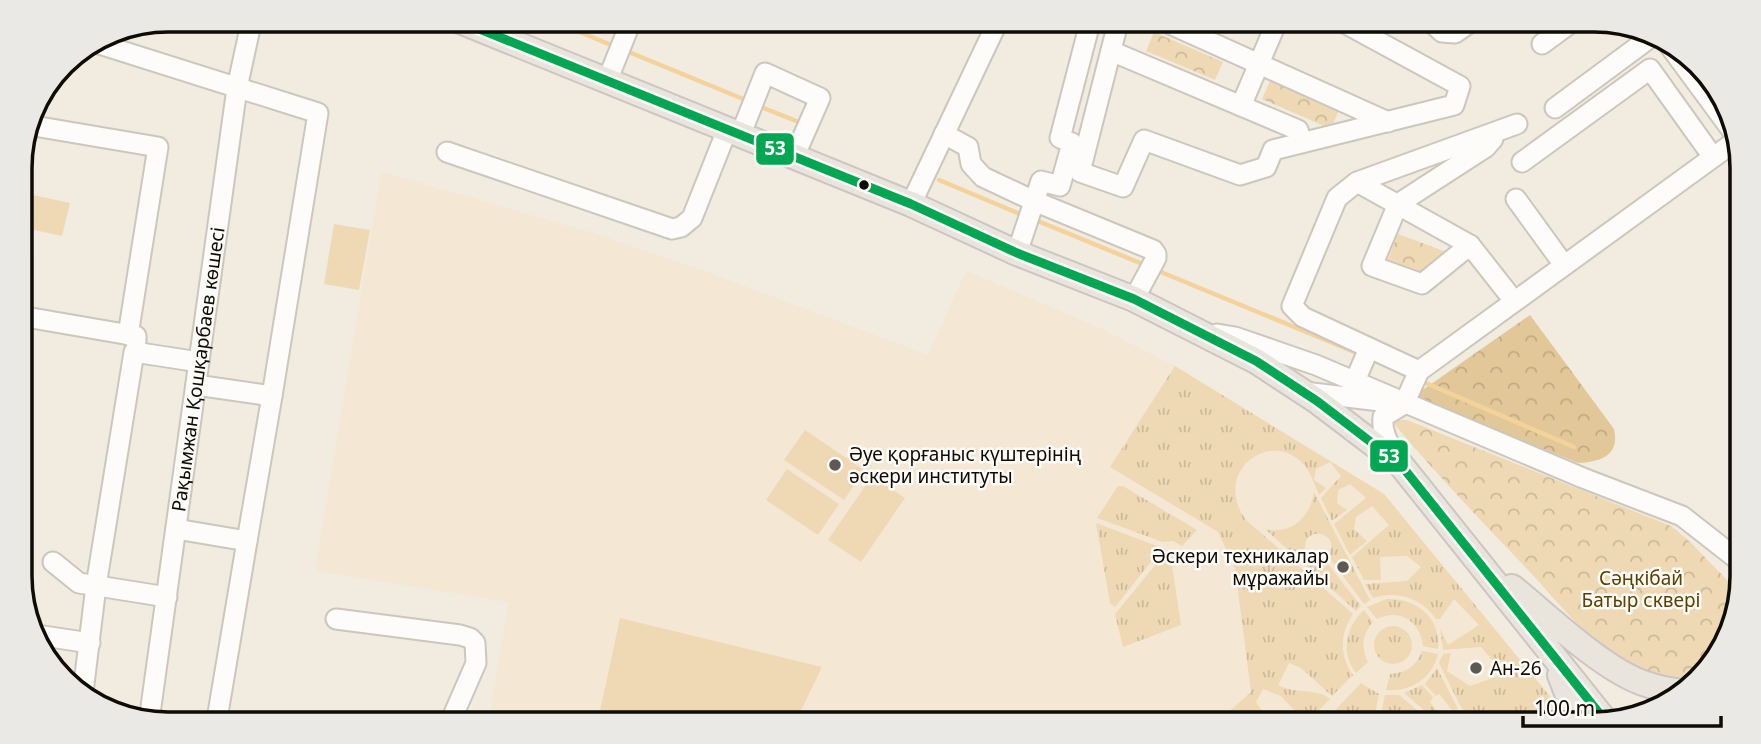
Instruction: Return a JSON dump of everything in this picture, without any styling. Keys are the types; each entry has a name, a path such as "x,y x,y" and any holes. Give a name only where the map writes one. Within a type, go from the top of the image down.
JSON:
{"main road":[{"path":"495,32 611,70 734,133 911,204 1017,253 1134,299 1255,361 1401,465 1598,712"},
{"path":"1478,559 1609,665 1641,682 1668,690"},
{"path":"1547,646 1573,712"}],"street":[{"name":"Рақымжан Қошқарбаев көшесі","path":"150,711 237,88 249,32"},
{"path":"611,70 627,32"},
{"path":"911,204 993,32"},
{"path":"1017,253 1041,181 1060,187 1072,143 1060,138 1088,32"},
{"path":"1116,32 1080,172 1123,187 1143,140 1240,175 1266,166 1273,149 1454,106 1460,86 1361,32"},
{"path":"1188,32 1388,122"},
{"path":"1241,106 1273,32"},
{"path":"1542,44 1558,32"},
{"path":"1555,108 1644,42"},
{"path":"107,46 318,113 218,712"},
{"path":"1111,51 1298,130 1302,142"},
{"path":"1685,67 1716,111"},
{"path":"1522,162 1650,69 1713,157"},
{"path":"447,152 672,229 681,227 692,218 734,133 753,103 765,73 820,98 794,157"},
{"path":"1416,376 1366,354 1303,317 1292,306 1337,198 1357,182 1517,124"},
{"path":"38,127 158,146 84,683"},
{"path":"1470,245 1422,284 1372,266 1398,204 1486,147 1493,139 1492,133"},
{"path":"944,134 968,147 971,164 983,177 1031,212 1153,250 1156,254 1151,268 1134,299"},
{"path":"1401,465 1382,426 1383,417 1404,404 1416,376 1727,145"},
{"path":"1357,182 1470,245 1514,302"},
{"path":"1516,199 1564,265"},
{"path":"32,319 199,362"},
{"path":"1191,328 1245,341 1316,365 1404,404 1682,516 1730,554"},
{"path":"1355,381 1366,354"},
{"path":"196,385 272,396"},
{"path":"1302,392 1404,404"},
{"path":"176,529 247,541"},
{"path":"53,562 79,583 167,597"},
{"path":"336,619 470,638 475,643 476,663 455,712"},
{"path":"46,636 90,643"}],"shaded area":[{"name":"Әуе қорғаныс күштерінің әскери институты","path":"381,172 593,233 707,272 928,355 966,271 1100,328 1175,366 1384,494 1557,704 1557,712 490,712 509,602 315,570"}],"green space":[{"path":"1154,32 1223,62 1215,80 1146,51"},
{"path":"1270,81 1339,110 1331,129 1262,99"},
{"path":"32,195 70,203 62,236 32,230"},
{"path":"334,224 370,230 359,290 324,284"},
{"path":"1398,234 1449,253 1418,277 1386,264"},
{"path":"1530,315 1614,429 1614,445 1601,459 1578,463 1414,396"},
{"path":"1175,366 1384,494 1557,705 1557,712 1465,712 1439,663 1443,654 1451,653 1447,671 1470,686 1504,674 1481,647 1443,650 1440,628 1448,645 1479,625 1454,599 1440,619 1436,619 1424,606 1408,598 1391,595 1373,598 1365,584 1407,581 1421,567 1407,556 1380,557 1381,580 1364,580 1352,557 1389,525 1372,506 1356,517 1354,529 1367,541 1350,555 1334,524 1366,498 1350,484 1338,490 1337,503 1347,510 1332,521 1321,498 1341,476 1330,462 1316,469 1314,480 1326,488 1319,495 1304,465 1291,454 1277,451 1263,453 1250,460 1240,471 1236,485 1237,502 1246,520 1353,614 1346,629 1343,652 1353,675 1332,696 1301,668 1289,663 1278,685 1292,690 1318,693 1330,699 1317,712 1296,712 1281,696 1263,689 1256,702 1263,712 1231,712 1251,692 1235,568 1218,532 1110,467"},
{"name":"Сәңкібай Батыр сквері","path":"1396,420 1407,420 1671,526 1687,539 1729,582 1727,603 1719,628 1690,673 1681,680 1649,675 1621,661 1592,639 1395,425"},
{"path":"805,430 864,470 844,500 784,460"},
{"path":"787,469 839,504 818,535 766,500"},
{"path":"872,476 905,498 861,562 828,540"},
{"path":"1118,486 1123,486 1197,530 1182,546 1173,541 1163,542 1097,518"},
{"path":"1314,492 1370,600 1364,604 1328,556 1331,542 1328,537 1322,534 1311,535 1307,539 1305,551 1314,559 1324,559 1361,606 1356,611 1265,529 1283,529 1298,523 1308,510"},
{"path":"1096,523 1162,548 1115,607 1110,603"},
{"path":"1166,552 1170,552 1181,625 1123,647 1115,614"},
{"path":"1387,599 1408,602 1425,612 1436,628 1438,649 1423,646 1418,630 1408,619 1393,615 1377,619 1367,607"},
{"path":"1364,610 1373,622 1364,641 1368,662 1356,673 1348,657 1347,640 1353,624"},
{"path":"620,618 822,667 800,712 600,712"},
{"path":"1393,626 1407,631 1412,645 1407,659 1393,664 1379,659 1374,645 1379,631"},
{"path":"1422,651 1438,654 1426,676 1420,682 1404,689 1386,690 1390,674 1410,668"},
{"path":"1437,668 1458,709 1450,712 1452,710 1439,694 1436,696 1425,684"},
{"path":"1361,683 1379,694 1375,712 1333,712"},
{"path":"1422,685 1433,697 1430,702 1438,712 1426,712 1404,693"},
{"path":"1385,695 1399,695 1420,712 1381,712"}],"waterway":[{"path":"580,32 616,47"},
{"path":"624,50 748,101"},
{"path":"756,105 801,123"},
{"path":"939,180 1025,216"},
{"path":"1033,219 1145,265"},
{"path":"1156,270 1362,355"},
{"path":"1421,381 1574,447"}],"transit line":[{"name":"53","path":"487,32 911,204 1017,253 1134,299 1256,361 1317,401 1401,465 1598,712"}],"place":[{"name":"Әуе қорғаныс күштерінің әскери институты","path":"835,465"},
{"name":"Әскери техникалар мұражайы","path":"1343,567"},
{"name":"Ан-26","path":"1476,668"}]}
